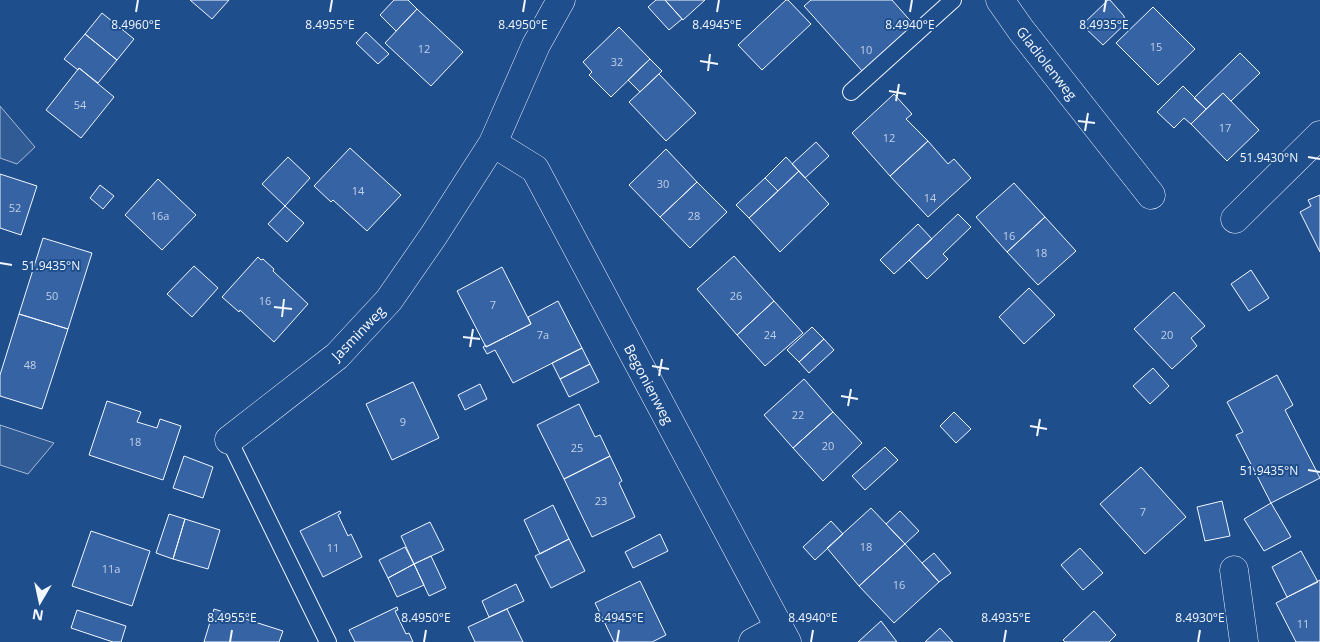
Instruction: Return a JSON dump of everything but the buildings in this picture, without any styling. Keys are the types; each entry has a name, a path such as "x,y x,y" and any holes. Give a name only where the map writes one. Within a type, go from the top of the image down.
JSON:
{"street":[{"name":"Jasminweg","path":"230,440 337,356 389,300 434,235 493,143 536,45 560,0"},
{"name":"Gladiolenweg","path":"1000,0 1021,30 1151,195"},
{"path":"1235,220 1320,135"},
{"name":"Begonienweg","path":"493,143 535,169 783,635"},
{"path":"1234,570 1244,642"},
{"path":"753,642 783,635"}],"lane":[{"path":"851,92 953,0"},
{"name":"Jasminweg","path":"230,440 328,642"}],"shaded area":[{"path":"0,106 35,147 17,164 0,158"},
{"path":"0,425 54,443 28,474 0,465"}]}
